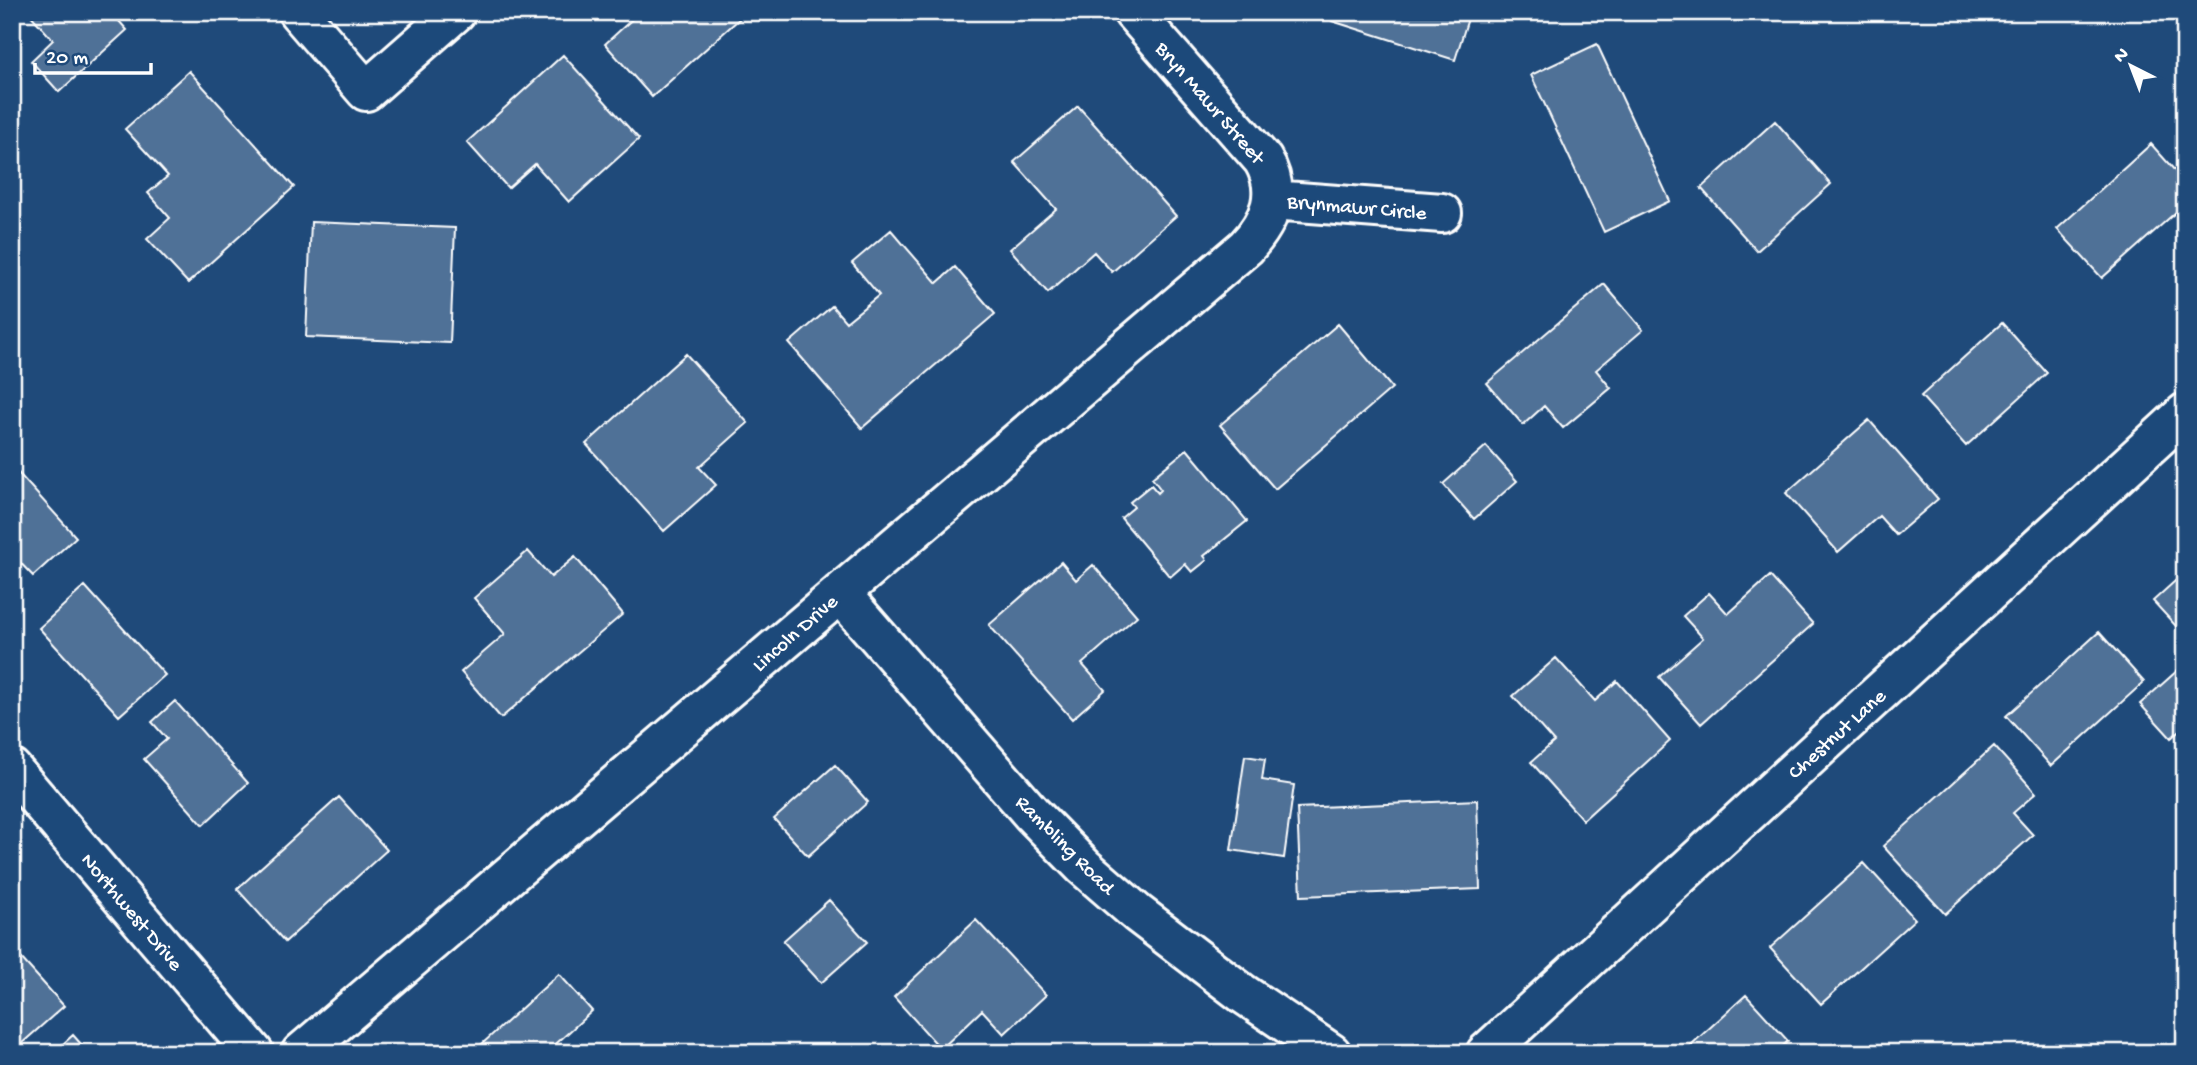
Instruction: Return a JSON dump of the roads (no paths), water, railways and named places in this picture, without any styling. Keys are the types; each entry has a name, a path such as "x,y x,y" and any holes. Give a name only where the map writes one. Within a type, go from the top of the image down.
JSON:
{"street":[{"path":"298,12 366,91 456,12"},
{"name":"Bryn Mawr Street","path":"1133,12 1263,160 1271,173 1272,200"},
{"name":"Brynmawr Circle","path":"1272,200 1442,213"},
{"name":"Lincoln Drive","path":"301,1053 1246,247 1260,232 1272,200"},
{"name":"Chestnut Lane","path":"1486,1053 2185,413"},
{"name":"Rambling Road","path":"840,593 1032,814 1084,867 1137,913 1242,993 1331,1053"},
{"name":"Northwest Drive","path":"12,769 254,1053"}]}
